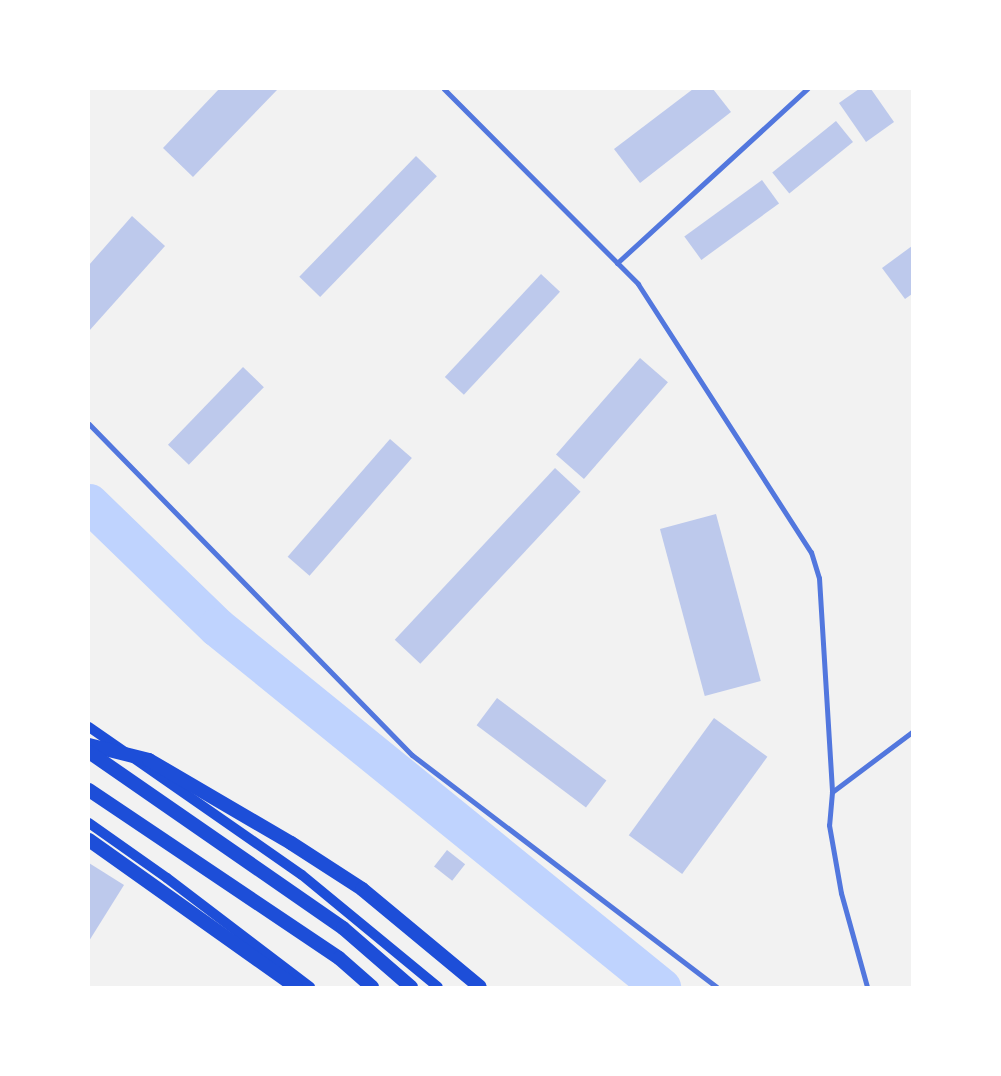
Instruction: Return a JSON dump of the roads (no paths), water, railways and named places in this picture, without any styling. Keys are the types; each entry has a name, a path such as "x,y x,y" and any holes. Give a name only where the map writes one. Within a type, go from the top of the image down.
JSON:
{"highway":[{"path":"89,745 149,760 291,843 362,889 480,987"},
{"path":"89,752 343,928 410,987"},
{"path":"89,790 339,958 372,987"},
{"path":"89,840 296,987"}],"main road":[{"path":"89,728 302,875 438,987"},
{"path":"89,823 167,878 310,987"}],"street":[{"path":"444,89 638,284 810,552 819,578 832,792 829,825 839,883 867,987"},
{"path":"617,263 807,89"},
{"path":"89,424 412,755 717,987"},
{"path":"832,792 912,732"}],"waterway":[{"path":"89,503 217,627 661,987"}]}
